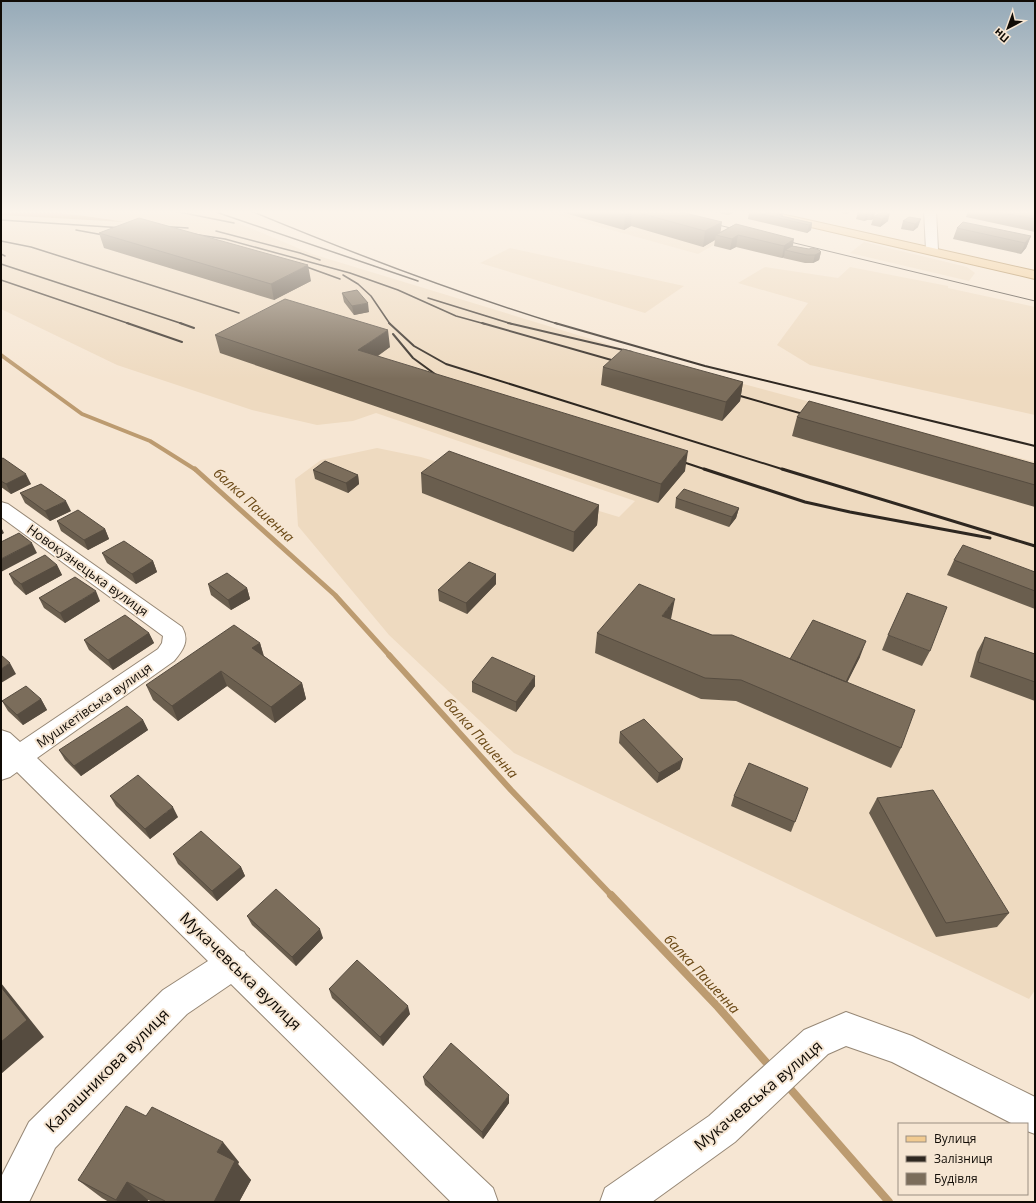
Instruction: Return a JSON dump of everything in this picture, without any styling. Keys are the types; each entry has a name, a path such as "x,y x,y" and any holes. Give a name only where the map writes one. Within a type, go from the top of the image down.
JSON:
{"main road":[{"path":"1003,267 1035,275"}],"street":[{"name":"Новокузнецька вулиця","path":"1,508 174,633"},
{"name":"Мушкетівська вулиця","path":"7,755 166,655 174,645 174,633"},
{"name":"Мукачевська вулиця","path":"7,755 232,962 479,1202"},
{"name":"Калашникова вулиця","path":"9,1202 42,1135 175,1002 232,962"},
{"name":"Мукачевська вулиця","path":"619,1202 722,1130 789,1065 816,1042 846,1029 900,1048 1035,1116"}],"shaded area":[{"path":"1,267 355,267 699,372 1035,462 1035,990 1029,999 514,753 389,635 298,526 295,479 321,460 377,448 421,457 619,517 635,501 376,413 353,421 317,425 252,410 117,365 1,309"},
{"path":"494,267 598,267 684,286 645,313"},
{"path":"765,267 838,278 851,267 948,286 948,288 1035,307 1035,415 810,365 777,345 808,303 738,283"},
{"path":"910,267 967,267 975,273 969,281"}],"building":[{"path":"214,267 304,267 271,284"},
{"path":"357,290 368,303 352,306 342,293"},
{"path":"285,299 388,330 358,350 688,451 661,484 215,335"},
{"path":"623,349 743,382 726,402 603,367"},
{"path":"809,401 1035,464 1035,485 797,417"},
{"path":"449,451 599,505 574,532 421,473"},
{"path":"3,458 26,474 6,484 1,481 1,459"},
{"path":"325,461 358,475 346,483 313,470"},
{"path":"41,484 66,501 45,511 20,493"},
{"path":"684,489 739,508 732,517 676,498"},
{"path":"78,510 105,529 84,540 57,521"},
{"path":"19,533 32,543 1,559 1,542"},
{"path":"124,541 153,561 132,574 102,553"},
{"path":"963,545 1035,572 1035,591 954,560"},
{"path":"45,555 57,565 21,584 9,574"},
{"path":"469,562 496,574 466,603 438,590"},
{"path":"227,573 247,588 228,600 208,584"},
{"path":"75,577 96,591 60,613 39,598"},
{"path":"639,584 675,599 662,616 712,635 732,635 915,710 901,748 741,680 705,678 597,633"},
{"path":"907,593 947,607 930,651 888,635"},
{"path":"125,615 149,633 108,660 84,640"},
{"path":"813,620 866,641 846,682 790,659"},
{"path":"234,625 260,643 252,648 302,683 271,707 221,671 172,706 146,685"},
{"path":"985,637 1035,654 1035,682 978,662"},
{"path":"1,655 10,663 1,669"},
{"path":"492,657 535,676 516,702 472,682"},
{"path":"26,686 41,699 17,715 2,701"},
{"path":"127,706 143,720 74,766 59,750"},
{"path":"644,719 683,759 659,773 620,732"},
{"path":"749,763 808,788 795,822 734,796"},
{"path":"138,775 173,807 145,829 110,796"},
{"path":"933,790 1009,913 946,923 877,798"},
{"path":"201,831 241,867 212,891 173,854"},
{"path":"276,889 320,929 292,957 247,916"},
{"path":"357,960 408,1006 380,1037 329,989"},
{"path":"1,987 27,1020 1,1042"},
{"path":"451,1043 509,1095 482,1132 423,1077"},
{"path":"126,1106 146,1116 152,1107 223,1142 217,1152 235,1161 214,1202 164,1202 165,1201 127,1182 116,1200 78,1180"}],"waterway":[{"name":"балка Пашенна","path":"1,355 82,414 150,441 196,470"},
{"name":"балка Пашенна","path":"195,469 335,595 390,656"},
{"name":"балка Пашенна","path":"389,655 511,790 612,896"},
{"name":"балка Пашенна","path":"611,895 718,1007 772,1069"},
{"name":"балка Пашенна","path":"786,1084 889,1202"}],"tram line":[{"path":"895,267 1035,301"}],"railway":[{"path":"11,267 180,323"},
{"path":"94,267 239,313"},
{"path":"307,267 340,279"},
{"path":"328,267 398,290 456,316 485,324"},
{"path":"377,267 418,281"},
{"path":"393,267 480,299 558,324"},
{"path":"343,275 358,284 371,296 390,324"},
{"path":"1,280 130,324"},
{"path":"428,298 511,324"},
{"path":"127,323 182,342"},
{"path":"180,323 194,328"},
{"path":"482,323 622,363"},
{"path":"555,323 705,366 1035,446"},
{"path":"390,324 414,346 446,364 785,470"},
{"path":"511,324 632,352"},
{"path":"393,334 413,358 439,377"},
{"path":"730,393 810,416"},
{"path":"677,460 704,469"},
{"path":"704,469 805,502 850,512 990,538"},
{"path":"782,469 1035,546"}]}
